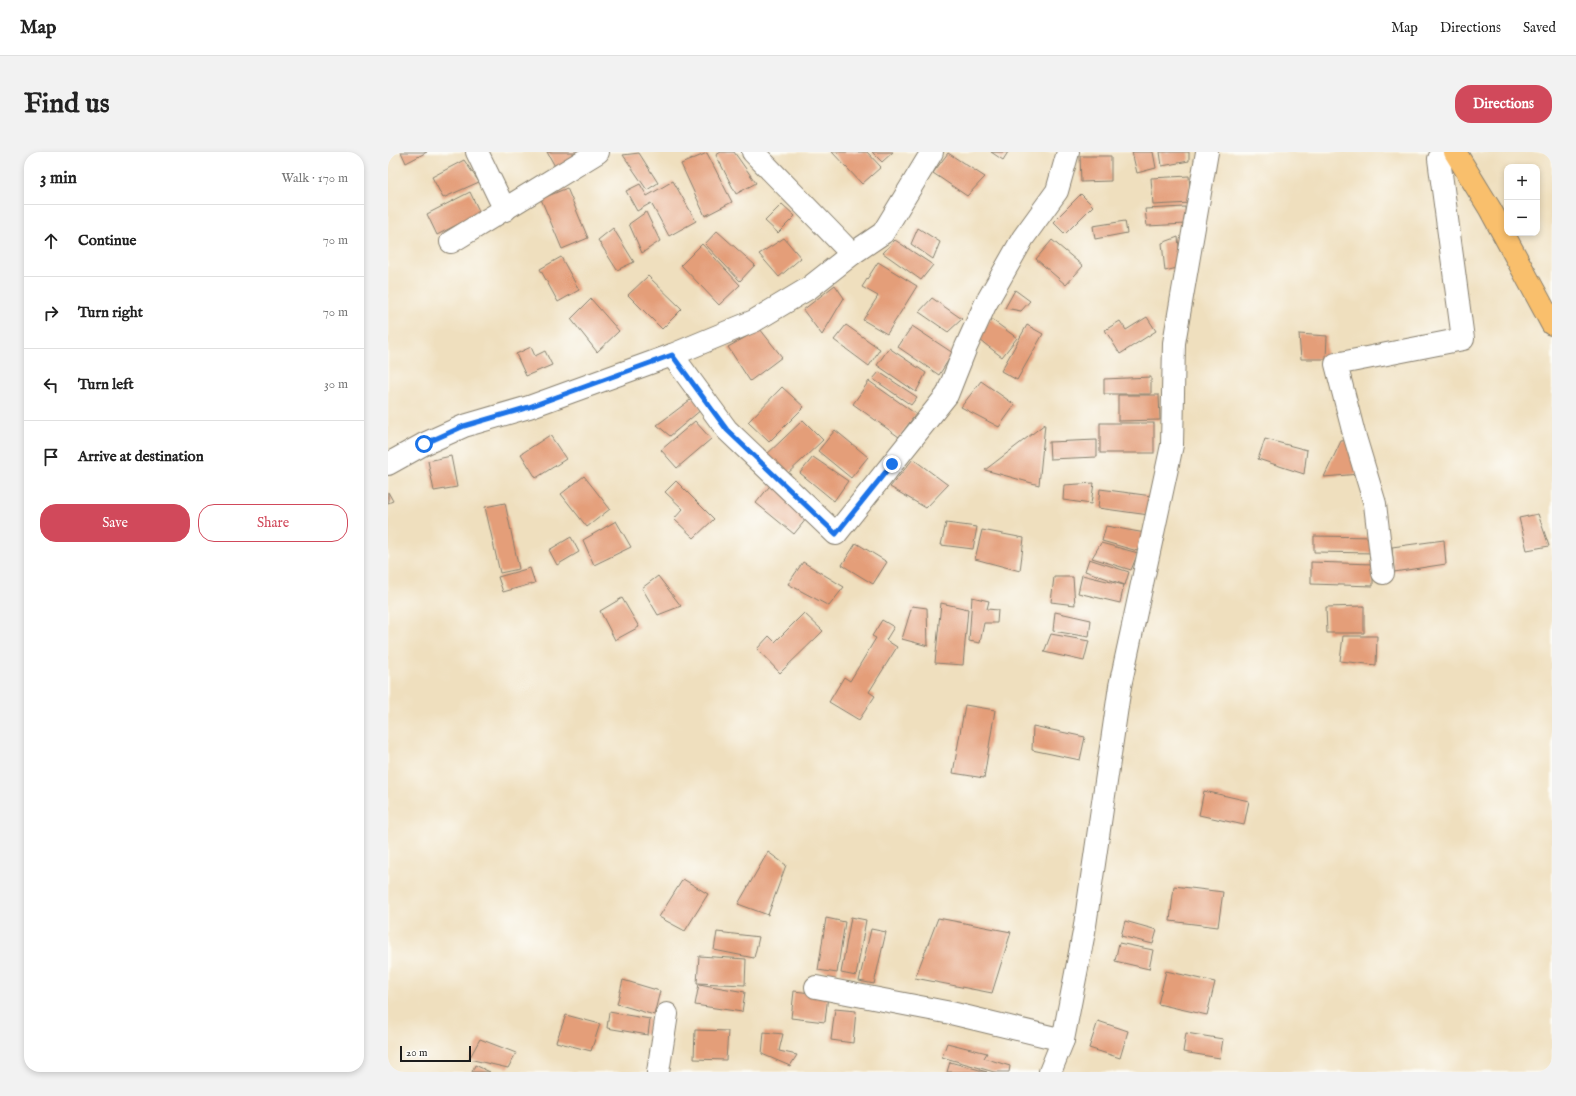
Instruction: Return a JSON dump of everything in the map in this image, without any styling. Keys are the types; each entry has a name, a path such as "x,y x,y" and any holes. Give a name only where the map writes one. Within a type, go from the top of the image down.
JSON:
{"main road":[{"path":"1455,152 1490,209 1552,324"}],"street":[{"path":"477,152 505,210"},
{"path":"451,242 598,152"},
{"path":"752,152 852,254"},
{"path":"388,464 424,444 464,426 529,407 672,355 754,321 809,288 852,254 883,233 932,152"},
{"path":"672,355 727,430 836,534 947,395 985,305 1023,238 1057,191 1068,152"},
{"path":"1050,1072 1063,1040 1084,932 1120,686 1172,445 1174,343 1207,152"},
{"path":"1383,573 1375,504 1354,434 1336,364 1464,339 1439,159 1442,152"},
{"path":"816,987 951,1013 1063,1040"},
{"path":"658,1072 667,1014"}],"building":[{"path":"401,152 427,152 406,163"},
{"path":"547,152 589,152 557,170"},
{"path":"721,152 734,152 756,183 736,194 716,155"},
{"path":"832,152 867,152 881,167 862,184"},
{"path":"872,152 893,152 882,162"},
{"path":"991,152 1008,152 1003,160"},
{"path":"1132,152 1153,152 1156,168 1137,173"},
{"path":"1160,152 1189,152 1189,161 1162,166"},
{"path":"639,153 658,183 647,190 623,155"},
{"path":"707,153 732,202 705,216 681,164"},
{"path":"948,153 985,177 967,196 933,173"},
{"path":"1080,156 1111,156 1111,181 1081,182"},
{"path":"464,160 479,182 443,198 432,177"},
{"path":"1189,176 1191,203 1153,205 1151,178"},
{"path":"673,181 696,221 669,236 651,203 637,211 626,191 640,184 647,196"},
{"path":"567,188 588,238 562,249 541,199"},
{"path":"470,192 480,213 437,235 427,214"},
{"path":"1081,194 1093,206 1065,234 1053,222"},
{"path":"782,204 795,216 778,233 765,221"},
{"path":"1185,207 1186,224 1147,226 1145,209"},
{"path":"646,212 660,241 642,253 629,224"},
{"path":"1125,221 1127,233 1095,239 1093,226"},
{"path":"613,228 634,262 617,270 598,240"},
{"path":"918,228 940,242 933,259 911,244"},
{"path":"717,231 755,265 740,281 705,244"},
{"path":"1178,237 1181,267 1165,271 1162,243"},
{"path":"784,238 801,258 779,277 759,254"},
{"path":"895,240 933,265 921,280 883,253"},
{"path":"1052,240 1083,266 1066,285 1036,259"},
{"path":"702,244 740,285 719,305 681,265"},
{"path":"561,257 579,290 558,302 540,269"},
{"path":"878,262 917,286 887,334 863,320 878,296 862,287"},
{"path":"648,276 682,309 662,329 628,295"},
{"path":"835,285 844,298 822,335 803,310"},
{"path":"1015,290 1030,301 1021,311 1005,308"},
{"path":"932,298 962,319 948,332 919,312"},
{"path":"591,299 619,331 597,352 571,319"},
{"path":"1147,317 1156,331 1120,354 1105,330 1120,321 1126,330"},
{"path":"991,319 1017,338 1002,357 976,337"},
{"path":"846,325 880,349 869,366 834,340"},
{"path":"1027,325 1043,334 1017,380 1001,371"},
{"path":"912,326 953,353 939,375 898,347"},
{"path":"760,329 782,357 750,381 728,347"},
{"path":"1299,334 1327,336 1326,359 1301,359"},
{"path":"531,347 535,356 545,351 552,365 526,376 516,354"},
{"path":"889,348 926,373 916,392 877,365"},
{"path":"879,372 917,397 911,405 873,379"},
{"path":"1151,377 1151,394 1104,394 1104,379"},
{"path":"869,381 916,414 899,437 853,404"},
{"path":"981,381 1015,405 999,427 961,407"},
{"path":"782,387 804,407 769,442 748,422"},
{"path":"1118,395 1159,395 1160,420 1118,421"},
{"path":"694,397 702,409 670,436 657,425"},
{"path":"803,420 823,440 784,477 764,457"},
{"path":"695,421 711,439 677,468 661,450"},
{"path":"1100,423 1154,423 1154,453 1100,453"},
{"path":"1045,424 1039,485 985,470"},
{"path":"835,430 868,457 851,478 818,451"},
{"path":"550,435 566,459 536,478 521,454"},
{"path":"1265,439 1307,450 1304,474 1258,459"},
{"path":"1097,440 1097,457 1050,459 1049,442"},
{"path":"1352,440 1359,474 1324,477 1341,441"},
{"path":"451,456 457,487 434,491 428,461"},
{"path":"813,457 848,481 834,501 800,473"},
{"path":"913,459 948,485 926,508 890,487"},
{"path":"584,476 610,509 587,527 561,494"},
{"path":"676,481 714,519 694,538 674,519 683,509 665,492"},
{"path":"773,482 811,513 794,534 756,503"},
{"path":"1094,483 1091,504 1063,500 1064,485"},
{"path":"1100,489 1152,496 1149,515 1098,508"},
{"path":"388,492 393,501 388,503"},
{"path":"505,503 519,569 500,573 485,507"},
{"path":"1538,514 1549,546 1527,550 1519,518"},
{"path":"616,521 631,547 594,565 583,540"},
{"path":"946,523 977,527 973,549 941,545"},
{"path":"1106,526 1145,533 1141,552 1102,541"},
{"path":"982,530 1024,538 1020,571 975,559"},
{"path":"1314,536 1377,537 1376,553 1314,552"},
{"path":"571,537 579,552 557,565 549,550"},
{"path":"1444,540 1446,564 1394,572 1392,547"},
{"path":"856,543 887,562 873,584 842,565"},
{"path":"1101,543 1138,553 1131,570 1092,558"},
{"path":"1089,559 1129,572 1125,585 1085,571"},
{"path":"803,562 844,587 829,606 788,584"},
{"path":"1311,562 1373,564 1373,586 1311,584"},
{"path":"530,568 535,583 503,592 498,577"},
{"path":"1082,575 1124,585 1120,603 1078,593"},
{"path":"658,576 681,606 658,615 642,588"},
{"path":"1054,577 1073,577 1075,605 1051,602"},
{"path":"972,597 989,601 987,609 998,610 997,623 984,623 980,643 969,641"},
{"path":"622,598 639,627 615,640 600,611"},
{"path":"941,603 968,609 963,665 935,663"},
{"path":"912,606 927,608 928,646 902,639"},
{"path":"1364,606 1364,633 1327,633 1326,607"},
{"path":"1055,612 1091,620 1089,637 1053,631"},
{"path":"804,613 823,631 780,673 757,649 769,636 775,642"},
{"path":"882,620 894,627 886,640 897,647 869,692 875,696 859,720 829,702 844,677 850,681 876,638 872,636"},
{"path":"1051,634 1089,641 1084,661 1044,652"},
{"path":"1343,636 1377,636 1376,665 1340,661"},
{"path":"965,705 995,710 984,778 953,773"},
{"path":"1033,726 1085,737 1080,760 1032,750"},
{"path":"1204,791 1249,801 1244,825 1199,815"},
{"path":"768,852 786,865 768,915 738,904"},
{"path":"683,879 708,894 685,931 659,917"},
{"path":"1174,886 1223,892 1218,927 1170,921"},
{"path":"851,917 866,920 856,976 841,973"},
{"path":"826,918 845,922 837,973 818,970"},
{"path":"938,918 1011,932 992,993 915,978"},
{"path":"1125,921 1157,930 1153,944 1121,936"},
{"path":"871,929 886,932 874,984 859,981"},
{"path":"717,932 759,937 754,958 714,950"},
{"path":"1119,943 1153,950 1149,969 1115,961"},
{"path":"699,956 746,959 745,985 697,983"},
{"path":"1166,971 1215,982 1207,1015 1158,1004"},
{"path":"623,980 660,991 654,1015 617,1004"},
{"path":"699,984 745,992 742,1012 695,1005"},
{"path":"794,991 828,995 825,1022 791,1018"},
{"path":"835,1009 856,1011 853,1043 831,1040"},
{"path":"609,1012 650,1019 648,1035 607,1028"},
{"path":"566,1015 600,1024 591,1051 556,1042"},
{"path":"1098,1021 1128,1031 1120,1058 1089,1048"},
{"path":"695,1030 728,1031 726,1060 694,1059"},
{"path":"764,1032 783,1034 779,1051 797,1055 790,1066 762,1054"},
{"path":"1186,1033 1223,1039 1220,1058 1183,1052"},
{"path":"480,1039 516,1053 508,1068 469,1059"},
{"path":"947,1043 987,1053 984,1058 1010,1066 1009,1072 994,1072 942,1057"},
{"path":"950,1062 987,1072 947,1072"},
{"path":"475,1065 490,1072 472,1072"}],"route":[{"path":"424,444 464,426 529,407 672,355 727,430 836,534 892,464"}]}
